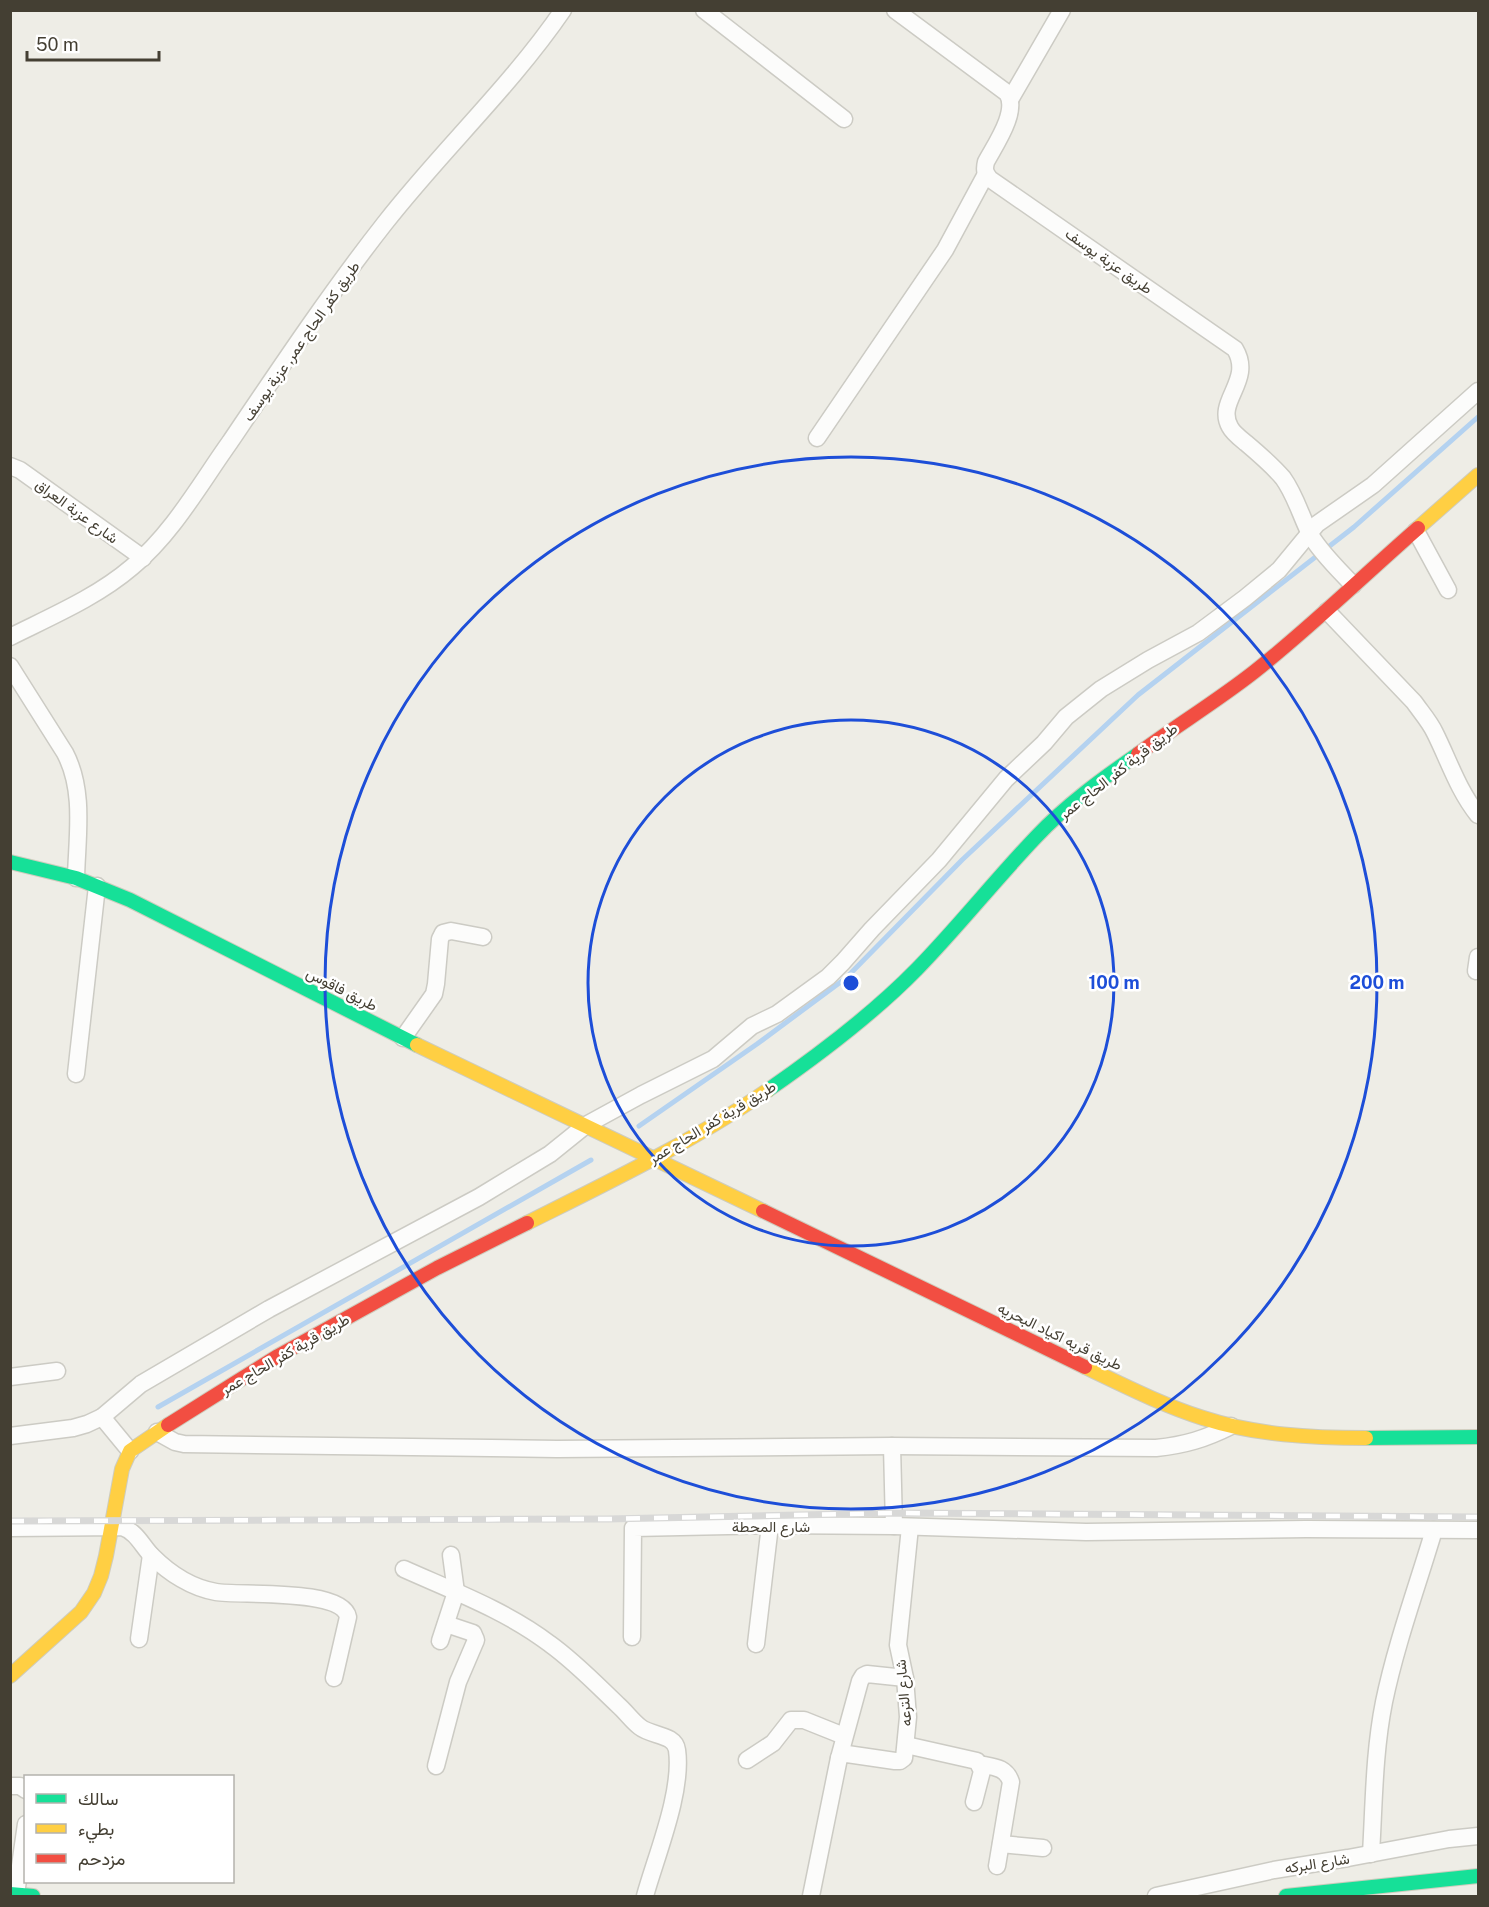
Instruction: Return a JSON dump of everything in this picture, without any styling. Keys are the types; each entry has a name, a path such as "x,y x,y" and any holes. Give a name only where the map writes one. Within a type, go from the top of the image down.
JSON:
{"street":[{"name":"طريق كفر الحاج عمر, عزبة يوسف","path":"10,637 97,592 143,558 182,510 287,358 386,222 512,75 564,10"},
{"path":"704,10 844,119"},
{"path":"817,438 945,250 986,174 984,168 986,162 1009,118 1012,104 1007,93 895,10"},
{"path":"1011,98 1062,10"},
{"name":"طريق عزبة يوسف","path":"986,174 1235,349 1242,366 1227,406 1226,417 1230,428 1284,479 1311,535 1347,579"},
{"path":"10,1436 73,1428 102,1417 141,1384 269,1309 479,1197 550,1154 586,1125 713,1059 752,1026 777,1014 828,977 843,962 939,860 1006,779 1044,743 1066,717 1101,689 1220,618 1279,570 1311,535 1317,524 1373,485 1479,391"},
{"name":"شارع عزبة العراق","path":"10,466 20,470 143,558"},
{"name":"طريق قرية كفر الحاج عمر","path":"130,1451 278,1356 427,1274 654,1159 737,1111 793,1072 882,1002 917,969 1037,836 1069,806 1114,770 1252,673 1327,611 1347,579 1416,531 1479,475"},
{"path":"1416,531 1448,590"},
{"path":"1327,611 1414,702 1434,730 1460,789 1479,815"},
{"path":"10,666 73,768 78,794 76,878"},
{"name":"طريق فاقوس","path":"10,862 76,878 166,917 403,1038 654,1159"},
{"path":"76,1074 97,886"},
{"path":"403,1038 434,994 440,939 443,933 451,931 483,937"},
{"name":"طريق قريه اكياد البحريه","path":"654,1159 1125,1386 1194,1416 1275,1434 1319,1437 1479,1437"},
{"path":"10,1377 57,1371"},
{"path":"10,1676 81,1612 94,1593 101,1576 122,1469 130,1451 102,1417"},
{"path":"157,1432 175,1442 184,1444 557,1449 892,1446 1156,1448 1182,1445 1207,1438 1231,1426"},
{"name":"شارع الترعه","path":"839,1758 847,1754 900,1761 904,1758 908,1717 899,1636 902,1527 892,1446"},
{"path":"756,1644 770,1525"},
{"name":"شارع المحطة","path":"632,1637 633,1528 770,1525 1086,1532 1306,1529 1479,1530"},
{"path":"10,1528 122,1527 132,1532 166,1568 197,1586 213,1591 296,1595 342,1607 348,1617 334,1678"},
{"path":"1371,1854 1377,1746 1383,1704 1434,1530"},
{"path":"139,1639 151,1554"},
{"path":"440,1641 456,1592 451,1555"},
{"path":"404,1569 511,1619 549,1643 567,1657 640,1727 675,1743 676,1773 672,1804 645,1896"},
{"path":"436,1766 458,1682 476,1640 473,1633 446,1624"},
{"path":"811,1896 844,1736 860,1681 867,1674 905,1678"},
{"path":"747,1760 773,1743 791,1720 804,1720 844,1736"},
{"path":"906,1745 973,1760 1004,1770 1011,1782 997,1866"},
{"path":"974,1802 982,1771 980,1764"},
{"name":"شارع البركه","path":"1156,1896 1274,1870 1449,1839 1479,1836"},
{"path":"1001,1844 1043,1848"},
{"path":"20,1895 24,1848"},
{"path":"1286,1896 1479,1876"}],"waterway":[{"path":"639,1126 757,1044 846,978 962,860 1138,695 1354,527 1478,417"},
{"path":"158,1407 591,1160"}],"railway":[{"path":"10,1521 607,1519 894,1513 1478,1517"}],"traffic: fast":[{"path":"768,1090 826,1048 900,986 1048,825 1085,793 1138,754"},
{"path":"10,862 76,878 130,900 417,1045"},
{"path":"1366,1438 1478,1437"},
{"path":"1286,1896 1478,1876"},
{"path":"10,1894 33,1896"}],"traffic: slow":[{"path":"1418,528 1478,475"},
{"path":"417,1045 763,1211"},
{"path":"527,1223 680,1144 768,1090"},
{"path":"1085,1367 1173,1407 1223,1424 1263,1432 1366,1438"},
{"path":"10,1676 81,1612 94,1593 106,1556 122,1469 130,1451 168,1425"}],"traffic: jam":[{"path":"1138,754 1254,672 1418,528"},
{"path":"763,1211 1085,1367"},
{"path":"168,1425 278,1356 437,1268 527,1223"}]}
